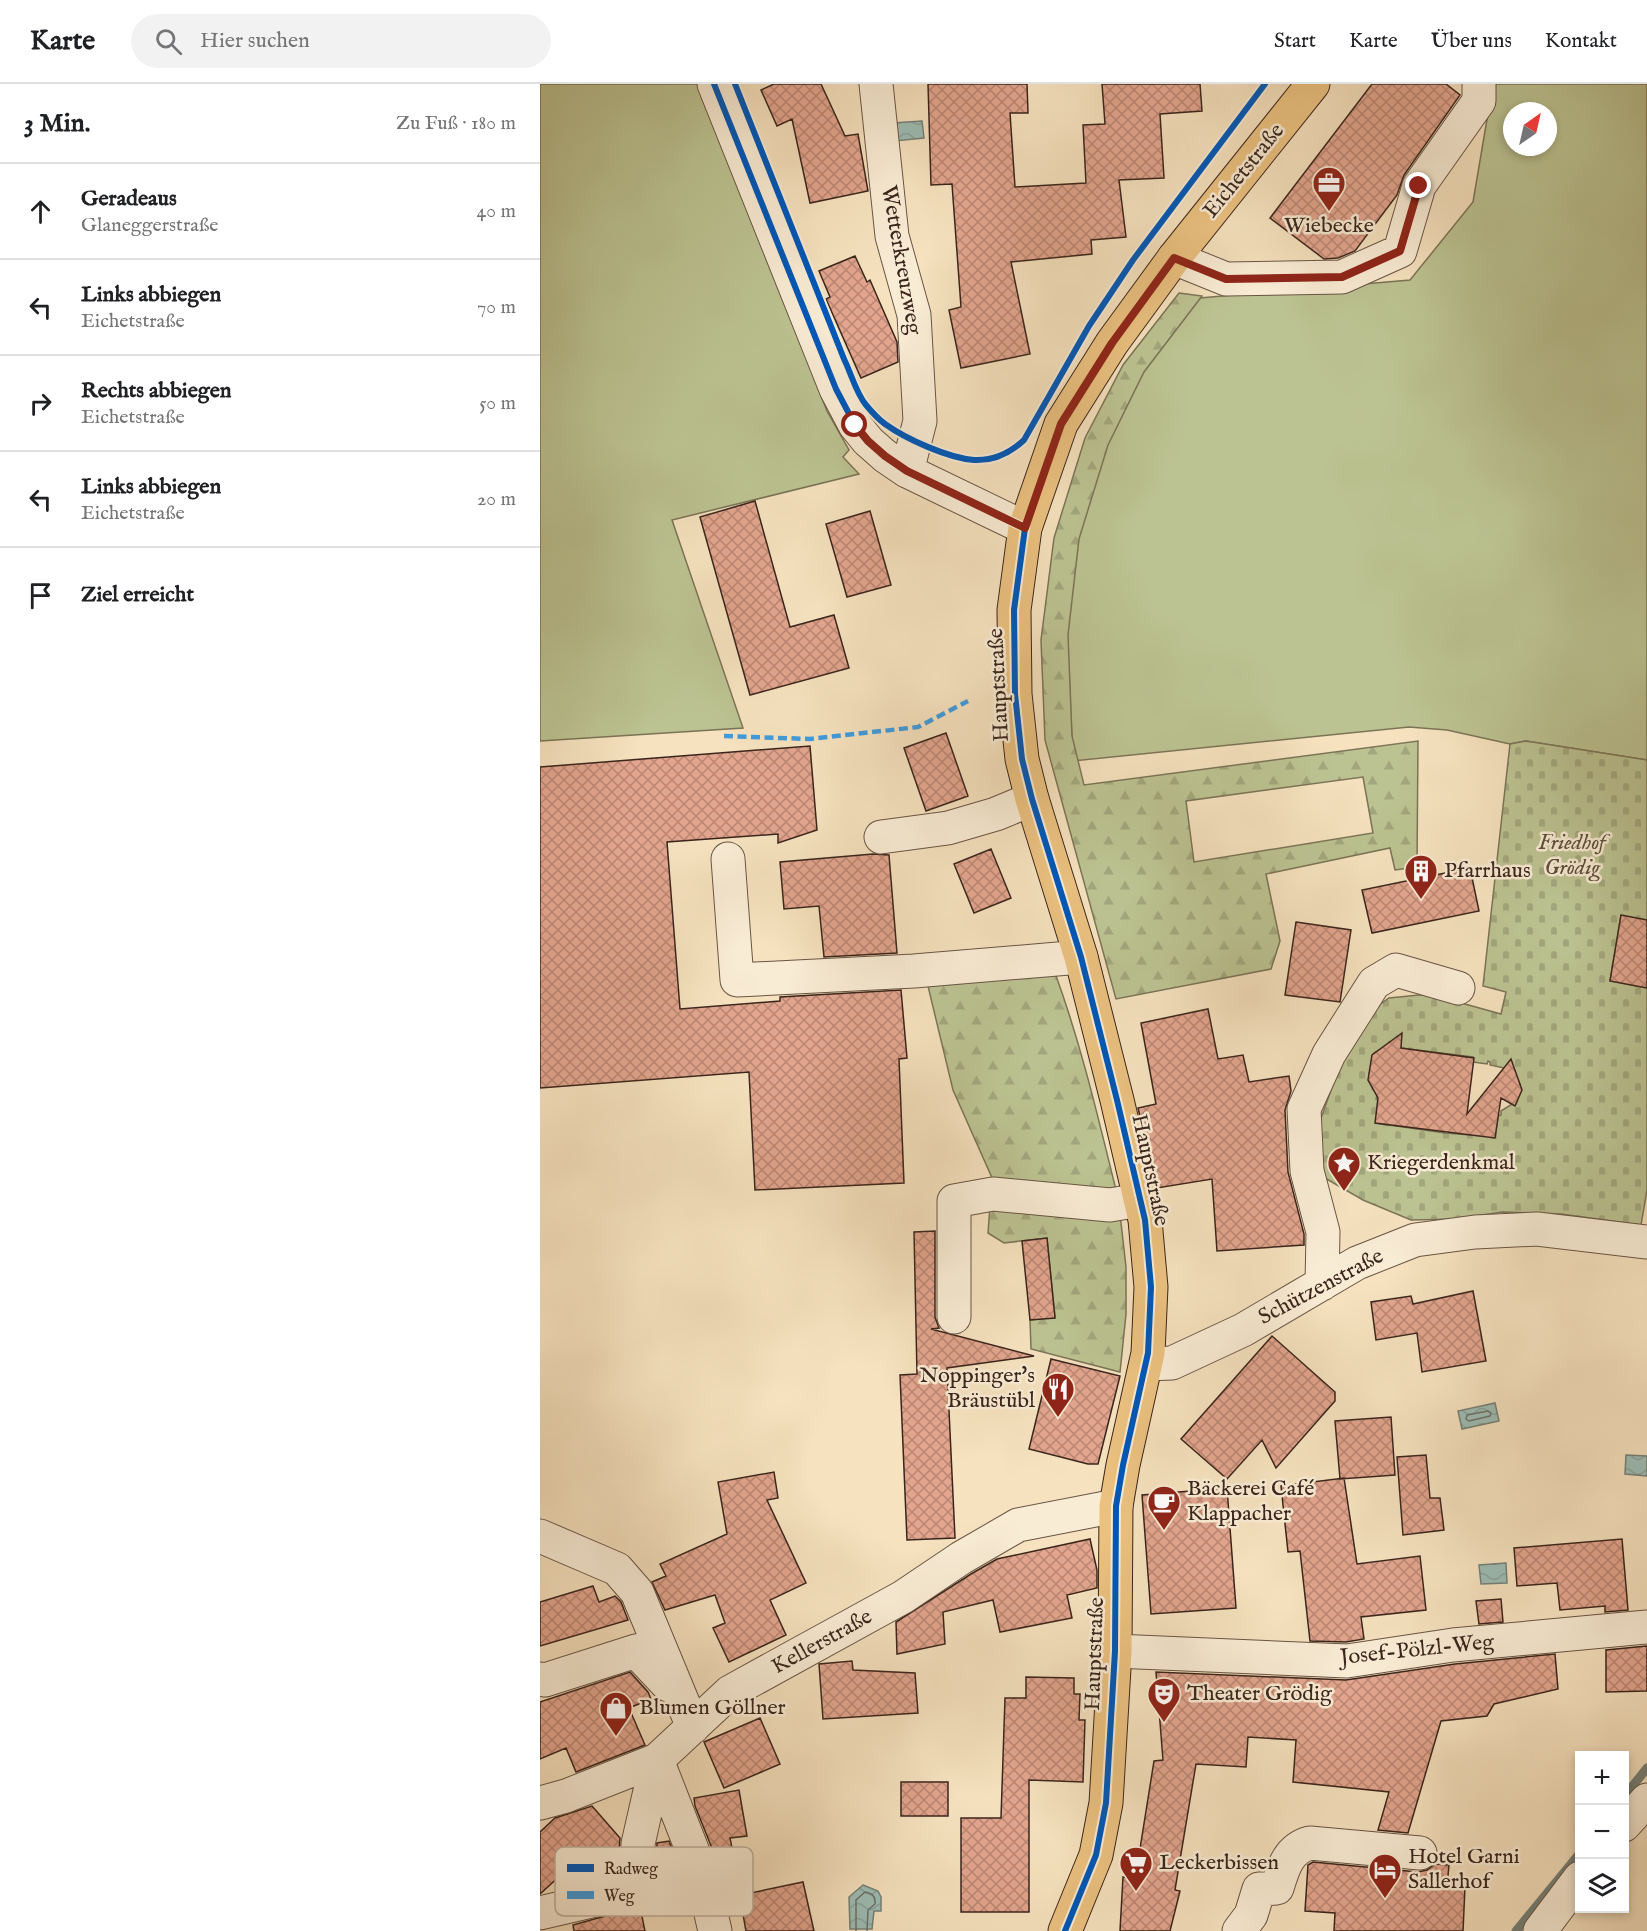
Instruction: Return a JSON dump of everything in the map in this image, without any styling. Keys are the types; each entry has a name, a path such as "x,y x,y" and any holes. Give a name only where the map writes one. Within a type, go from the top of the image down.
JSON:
{"main road":[{"name":"Eichetstraße","path":"1025,528 1061,424 1112,343 1174,258 1313,84"},
{"name":"Hauptstraße","path":"1025,528 1014,610 1015,694 1022,759 1032,799 1081,957 1145,1220 1151,1287 1146,1364 1116,1506 1115,1651 1106,1803 1096,1855 1065,1931"}],"street":[{"path":"714,84 836,389 855,425 868,441 907,471 1025,528"},
{"name":"Wetterkreuzweg","path":"876,84 892,236 914,315 920,421 907,471"},
{"path":"1174,258 1226,279 1342,277 1400,251 1419,186 1479,101 1479,84"},
{"path":"881,837 948,828 996,814 1032,799"},
{"path":"728,859 737,980 914,971 1081,957"},
{"path":"1322,1284 1323,1232 1307,1171 1304,1109 1329,1054 1374,983 1396,970 1458,988"},
{"path":"954,1317 954,1201 993,1194 1110,1205 1140,1200"},
{"name":"Schützenstraße","path":"1146,1364 1172,1363 1243,1330 1357,1263 1415,1240 1475,1232 1537,1229 1647,1242"},
{"name":"Kellerstraße","path":"540,1803 566,1796 657,1760 690,1719 730,1692 903,1597 961,1558 1018,1525 1116,1506"},
{"path":"540,1536 617,1569 637,1592 690,1719"},
{"name":"Josef-Pölzl-Weg","path":"1115,1651 1347,1661 1453,1645 1647,1627"},
{"path":"540,1679 545,1680 636,1651 664,1678 690,1719"},
{"path":"638,1847 657,1760"},
{"path":"657,1760 691,1847"},
{"path":"1629,1820 1647,1800"},
{"path":"1239,1931 1251,1915 1259,1889 1277,1888 1284,1865 1292,1852 1300,1846 1310,1843 1420,1853"},
{"path":"1540,1931 1575,1885"},
{"path":"540,1913 555,1910"},
{"path":"712,1916 715,1931"},
{"path":"540,1924 541,1931"}],"green space":[{"path":"540,84 699,84 827,411 849,450 843,457 859,474 672,520 743,728 540,741"},
{"path":"1493,84 1647,84 1647,760 1526,741 1510,744 1447,730 1409,727 1073,761 1066,616 1084,484 1131,382 1188,299 1410,280 1473,202"},
{"path":"1179,293 1202,296 1144,372 1108,445 1079,539 1068,635 1072,736 1084,785 1418,741 1417,867 1395,870 1390,848 1266,874 1280,941 1271,969 1116,999 1045,740 1041,640 1054,538 1085,438 1123,365","holes":["1363,777 1373,833 1194,862 1186,801"]},
{"name":"Friedhof Grödig","path":"1526,741 1647,760 1647,920 1621,916 1610,981 1647,988 1647,1190 1641,1225 1561,1214 1502,1212 1456,1219 1411,1220 1363,1200 1318,1174 1315,1135 1346,1048 1363,1016 1389,998 1429,994 1501,1014 1506,992 1483,986 1510,744","holes":["1389,1042 1401,1044 1401,1048 1473,1057 1473,1062 1487,1064 1488,1061 1490,1065 1504,1068 1516,1082 1519,1082 1514,1100 1517,1102 1501,1111 1495,1137 1445,1133 1376,1123 1378,1100 1376,1099 1379,1088 1372,1087 1369,1074 1374,1053 1379,1050 1387,1051"]},
{"path":"1055,973 1081,1054 1116,1190 993,1180 953,1090 927,982"},
{"path":"990,1206 1120,1214 1126,1267 1126,1314 1120,1372 1031,1349 1030,1320 1055,1317 1047,1238 1004,1243 988,1233"}],"water":[{"path":"922,121 924,138 894,141 893,123"},
{"path":"1495,1403 1499,1421 1462,1429 1458,1411"},
{"path":"1626,1455 1647,1456 1647,1476 1625,1474"},
{"path":"1506,1563 1507,1583 1481,1584 1479,1565"},
{"path":"863,1885 878,1891 881,1897 881,1911 874,1911 872,1929 850,1929 849,1897"}],"building":[{"path":"774,84 821,84 845,136 858,134 868,191 810,203 792,119 777,126 761,90"},
{"path":"928,84 1027,84 1028,113 1010,113 1015,187 1086,183 1083,125 1105,124 1102,84 1200,84 1202,111 1160,114 1164,178 1119,180 1126,237 1091,240 1092,254 1011,262 1030,354 961,368 949,310 961,307 952,184 931,185"},
{"path":"1372,84 1446,84 1460,95 1404,175 1397,195 1355,251 1338,258 1324,259 1270,218"},
{"path":"855,256 867,282 870,280 897,342 898,362 861,378 826,299 830,297 819,271"},
{"path":"755,501 790,627 834,615 849,668 750,695 700,517"},
{"path":"870,511 891,585 847,597 826,524"},
{"path":"946,733 968,796 926,811 904,748"},
{"path":"810,746 817,830 778,843 778,834 667,842 680,1009 780,1001 780,997 901,990 907,1058 899,1059 904,1183 755,1190 749,1072 540,1088 540,767"},
{"path":"991,849 1011,898 974,913 954,864"},
{"path":"873,854 889,855 897,953 824,957 819,906 784,909 780,862"},
{"name":"Pfarrhaus","path":"1470,868 1479,911 1372,933 1362,890"},
{"path":"1621,915 1647,920 1647,988 1610,981"},
{"path":"1296,922 1351,930 1340,1002 1285,995"},
{"path":"1208,1009 1218,1059 1243,1055 1249,1082 1289,1076 1291,1091 1285,1110 1288,1172 1304,1234 1304,1245 1217,1251 1212,1179 1157,1188 1138,1108 1156,1104 1141,1023"},
{"path":"1402,1033 1401,1048 1474,1058 1467,1114 1511,1059 1522,1090 1515,1106 1501,1098 1495,1138 1375,1123 1378,1098 1368,1080 1372,1055"},
{"path":"935,1231 935,1317 939,1328 931,1329 1034,1356 947,1368 955,1538 907,1540 900,1375 917,1374 914,1232"},
{"path":"1047,1238 1055,1318 1030,1320 1022,1241"},
{"path":"1473,1291 1486,1361 1422,1372 1417,1333 1376,1340 1371,1302 1411,1296 1413,1304"},
{"path":"1272,1336 1335,1392 1335,1401 1276,1468 1262,1440 1227,1479 1181,1439"},
{"name":"Noppinger's Bräustübl","path":"1051,1359 1120,1376 1098,1464 1088,1464 1029,1449"},
{"path":"1391,1417 1395,1475 1340,1479 1335,1421"},
{"path":"1426,1455 1430,1498 1440,1498 1444,1530 1403,1535 1397,1457"},
{"path":"774,1472 778,1498 767,1500 806,1583 770,1600 786,1635 729,1662 713,1628 725,1623 715,1595 665,1610 652,1582 666,1576 660,1564 727,1534 718,1482"},
{"path":"1344,1478 1357,1564 1420,1556 1426,1610 1361,1617 1364,1639 1346,1642 1310,1641 1300,1551 1288,1552 1281,1486"},
{"path":"1227,1488 1236,1608 1151,1614 1142,1495"},
{"path":"1090,1539 1097,1570 1097,1588 1067,1595 1072,1618 1000,1632 993,1600 943,1612 945,1644 897,1654 896,1622 971,1574 997,1559"},
{"path":"1622,1539 1628,1610 1605,1612 1605,1606 1560,1610 1557,1583 1517,1586 1514,1548"},
{"path":"593,1586 599,1602 615,1596 621,1602 628,1620 540,1646 540,1602"},
{"path":"1501,1599 1503,1622 1479,1624 1476,1601"},
{"path":"1647,1646 1647,1691 1606,1692 1606,1650"},
{"path":"1555,1654 1558,1689 1494,1704 1487,1716 1441,1721 1408,1833 1378,1830 1389,1792 1293,1782 1296,1740 1248,1737 1246,1767 1196,1764 1175,1890 1180,1891 1170,1931 1120,1931 1123,1877 1135,1880 1154,1761 1163,1760 1156,1672 1346,1680 1455,1664"},
{"path":"852,1661 853,1670 915,1673 918,1713 823,1719 819,1664"},
{"path":"630,1672 648,1692 651,1699 629,1708 645,1745 576,1772 566,1748 540,1759 540,1702"},
{"path":"1026,1677 1074,1678 1074,1694 1080,1694 1079,1720 1085,1720 1083,1782 1029,1780 1029,1912 961,1912 961,1818 1001,1818 1005,1698 1026,1698"},
{"path":"760,1718 780,1764 724,1788 704,1742"},
{"path":"901,1782 948,1782 948,1816 901,1816"},
{"path":"739,1790 747,1836 730,1838 732,1847 712,1847 694,1798"},
{"path":"592,1806 620,1838 619,1847 555,1847 555,1880 540,1894 540,1832 555,1818"},
{"path":"669,1841 671,1847 657,1847 657,1843"},
{"name":"Hotel Garni Sallerhof","path":"1313,1862 1418,1872 1427,1870 1435,1864 1449,1865 1447,1886 1465,1887 1463,1931 1334,1931 1335,1913 1305,1911 1308,1865"},
{"path":"803,1882 814,1931 746,1931 743,1916 753,1916 753,1892"},
{"path":"605,1916 642,1916 645,1931 574,1931 573,1925"}],"waterway":[{"path":"1629,1791 1647,1768"},
{"path":"1516,1931 1575,1859"}],"marked path":[{"path":"724,736 810,739 918,727 968,701"}],"cycle path":[{"path":"714,84 836,389 855,425 868,441 907,471 1025,528 1014,610 1015,694 1022,759 1032,799 1081,957 1117,1100 1145,1220 1151,1287 1148,1353 1116,1506 1115,1651 1106,1803 1096,1855 1065,1931"},
{"path":"735,84 862,400 882,422 904,436 940,452 974,460 1001,455 1024,440 1089,326 1133,260 1265,84"}],"place":[{"name":"Wiebecke","path":"1329,212"},
{"name":"Pfarrhaus","path":"1421,900"},
{"name":"Kriegerdenkmal","path":"1344,1192"},
{"name":"Noppinger's Bräustübl","path":"1058,1418"},
{"name":"Bäckerei Café Klappacher","path":"1164,1531"},
{"name":"Theater Grödig","path":"1164,1723"},
{"name":"Blumen Göllner","path":"616,1737"},
{"name":"Leckerbissen","path":"1136,1892"},
{"name":"Hotel Garni Sallerhof","path":"1385,1899"}],"route":[{"path":"855,425 868,441 907,471 1025,528 1061,424 1112,343 1174,258 1226,279 1342,277 1400,251 1419,186"}]}
